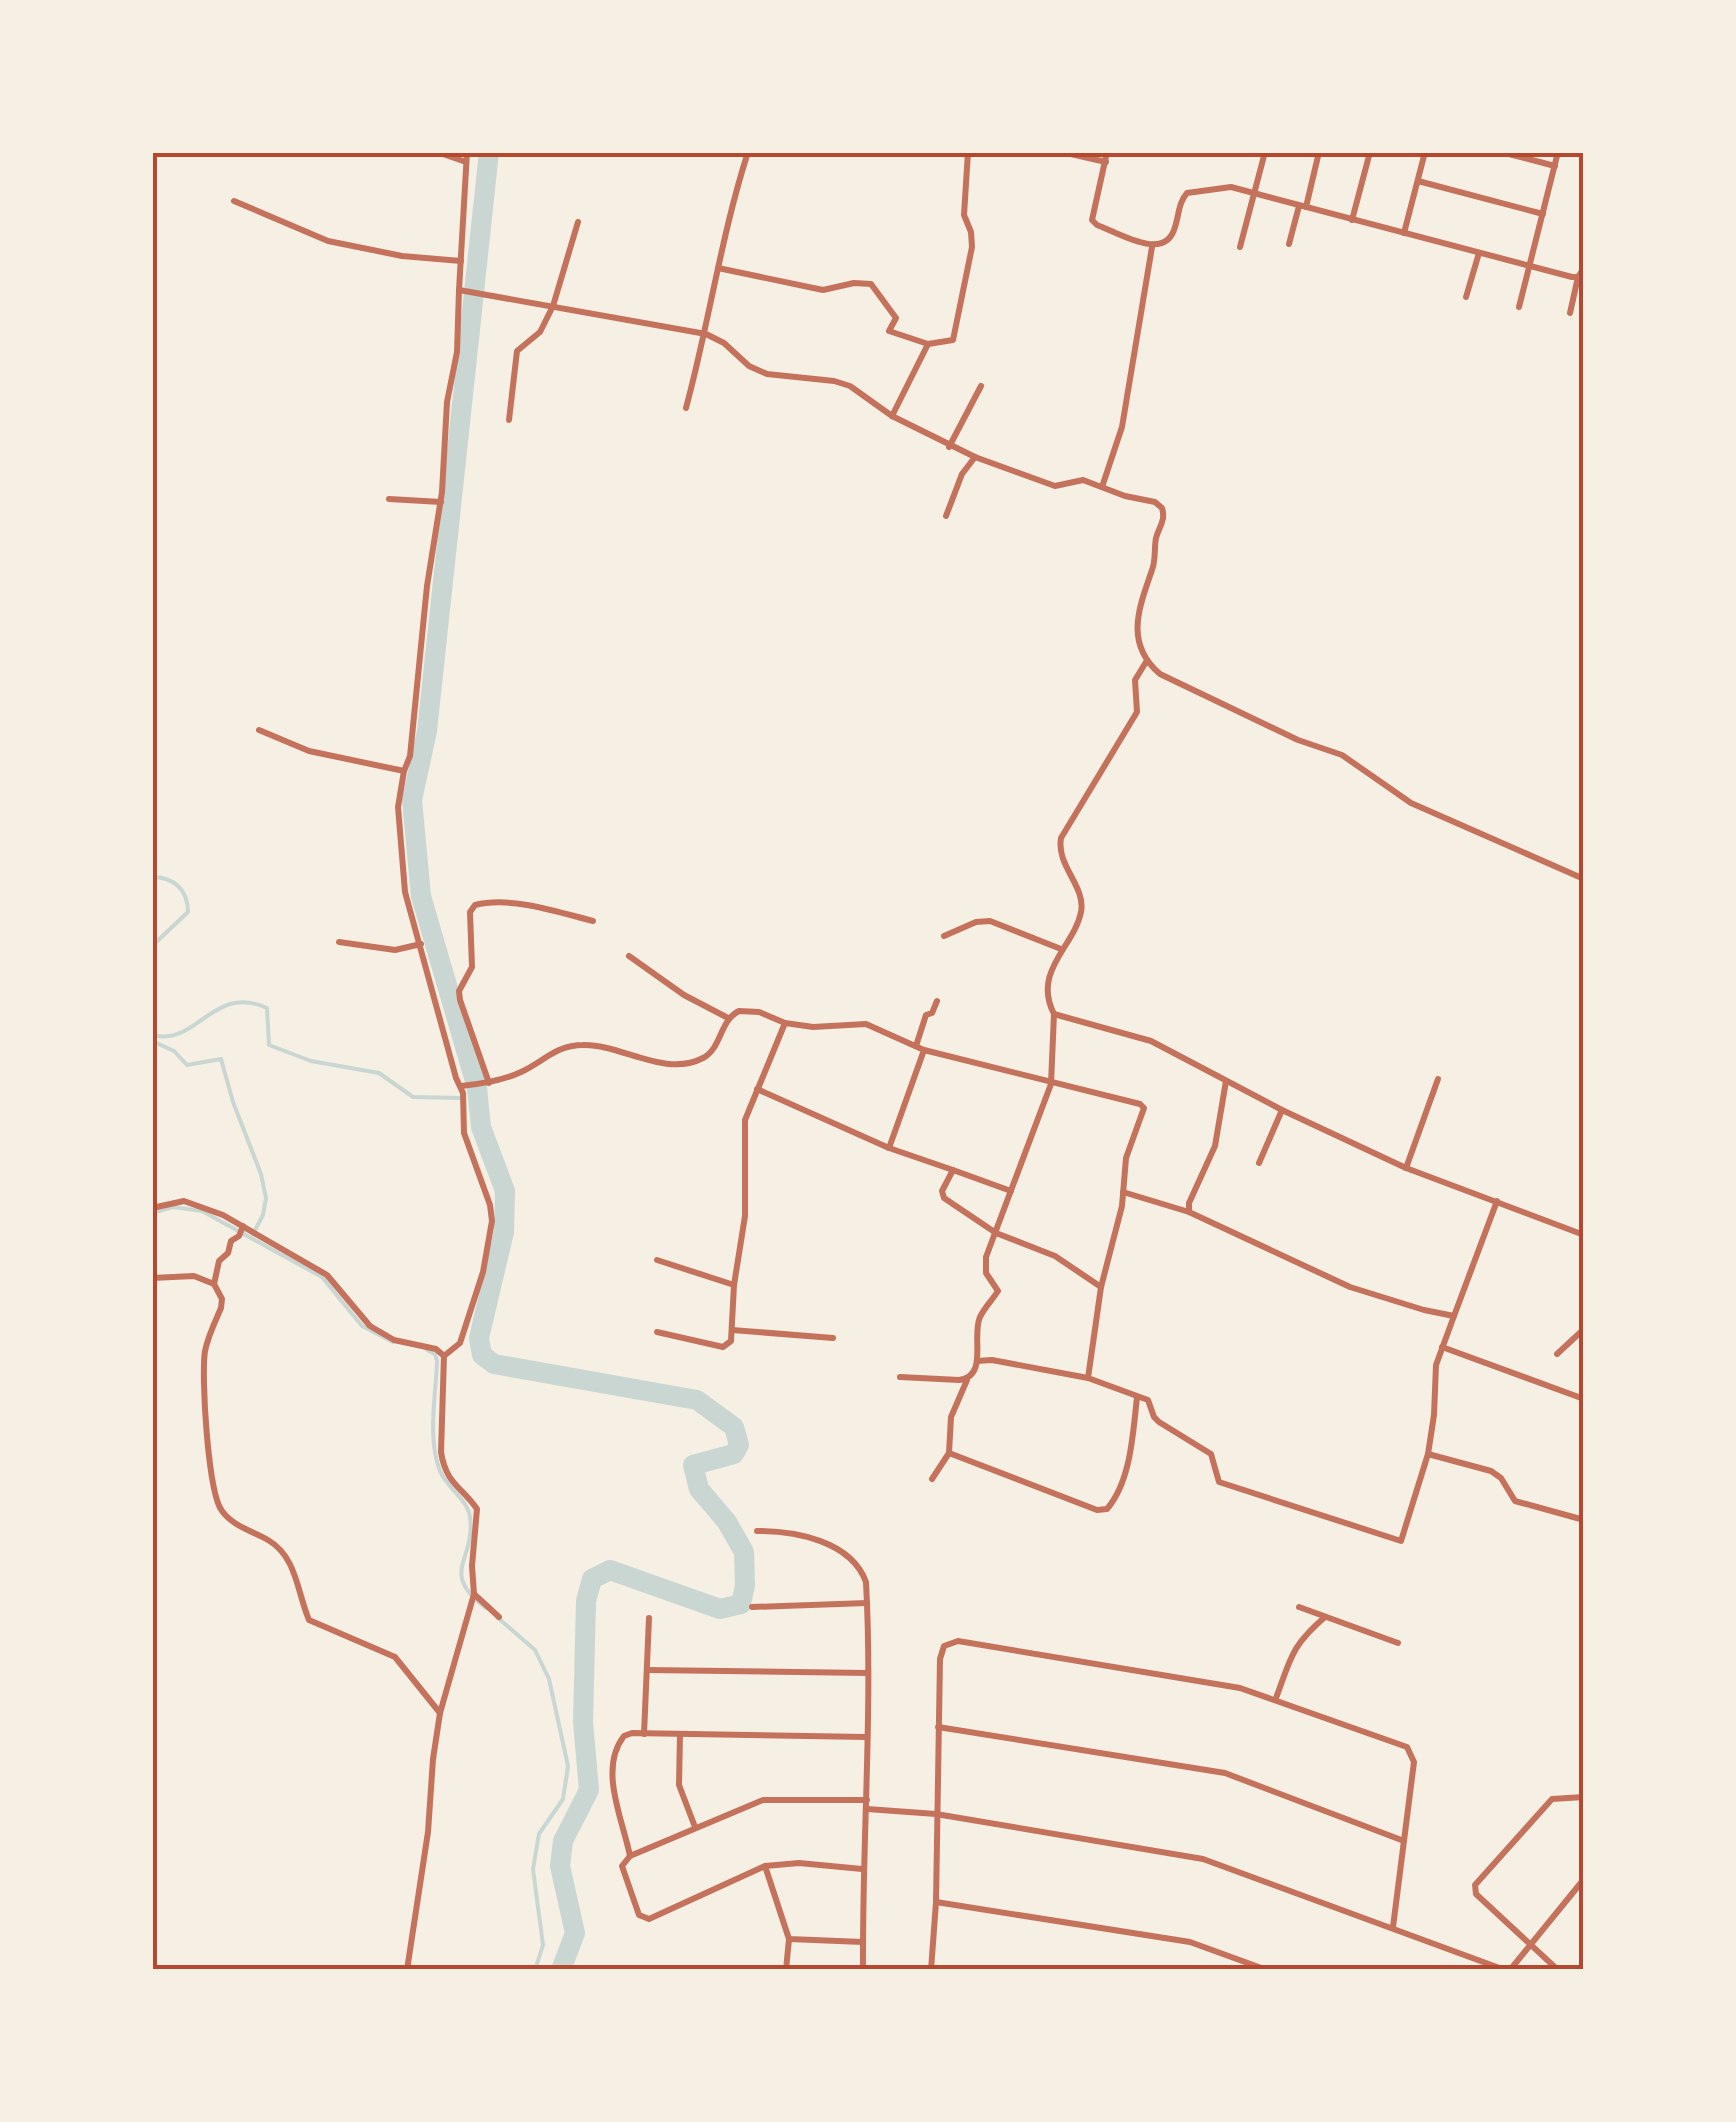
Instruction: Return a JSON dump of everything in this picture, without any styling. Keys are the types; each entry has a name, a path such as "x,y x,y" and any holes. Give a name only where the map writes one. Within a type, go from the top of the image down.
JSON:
{"street":[{"path":"437,152 466,162"},
{"path":"407,1970 428,1832 440,1713 473,1598 477,1509 452,1484 444,1467 444,1356 460,1343 484,1272 492,1220 464,1133 462,1086 456,1078 407,903 398,807 410,756 427,586 440,502 447,402 457,352 467,152"},
{"path":"686,408 748,152"},
{"path":"718,268 823,290 854,283 871,284 896,318 889,331 928,344 953,340 972,246 964,216 968,152"},
{"path":"1062,152 1106,157 1092,220 1152,246 1168,242 1172,236 1181,200 1187,192 1231,186 1578,277"},
{"path":"1240,247 1265,152"},
{"path":"1289,244 1319,152"},
{"path":"1352,220 1370,152"},
{"path":"1404,233 1425,152"},
{"path":"1501,152 1555,166"},
{"path":"1519,307 1558,152"},
{"path":"1418,181 1543,214"},
{"path":"234,200 328,242 402,256 460,260"},
{"path":"509,420 518,351 540,332 553,306 578,222"},
{"path":"1102,487 1122,427 1152,246"},
{"path":"1466,296 1478,253"},
{"path":"1570,313 1578,277 1584,268"},
{"path":"459,290 706,334 724,343 756,370 841,383 861,392 892,416 975,457 1055,486 1084,480 1155,502 1165,514 1156,540 1153,568 1140,601 1138,625 1146,662 1160,674 1298,740 1342,754 1427,811 1584,879"},
{"path":"892,416 928,344"},
{"path":"949,447 981,386"},
{"path":"946,516 962,474 975,457"},
{"path":"388,499 440,502"},
{"path":"932,1479 949,1453 951,1417 977,1362 979,1318 998,1290 985,1266 1051,1084 1054,1014 1048,987 1082,905 1060,855 1061,838 1137,712 1135,680 1146,662"},
{"path":"259,730 308,751 404,770"},
{"path":"490,1083 460,1000 472,967 470,912 475,906 493,903 550,910 593,921"},
{"path":"944,936 976,922 990,921 1061,948"},
{"path":"339,942 395,950 421,944"},
{"path":"630,956 684,995 728,1018"},
{"path":"889,1148 920,1048 926,1015 932,1013 936,1002"},
{"path":"462,1086 490,1083 524,1071 551,1052 582,1044 661,1062 689,1063 709,1054 728,1018 746,1010 785,1023 813,1027 866,1024 920,1048 1143,1106 1144,1115 1126,1158 1123,1192 1100,1287 1088,1378"},
{"path":"1054,1014 1151,1041 1282,1110 1406,1168 1582,1231"},
{"path":"657,1332 723,1347 731,1340 734,1285 745,1216 743,1138 757,1089 785,1023"},
{"path":"1406,1168 1438,1079"},
{"path":"1189,1212 1189,1203 1216,1146 1226,1081"},
{"path":"757,1089 889,1148 1011,1191"},
{"path":"1259,1162 1282,1110"},
{"path":"953,1170 942,1190 943,1197 996,1233 1056,1256 1100,1287"},
{"path":"1123,1192 1189,1212 1350,1286 1454,1316"},
{"path":"152,1208 184,1201 202,1205 327,1276 370,1326 394,1340 436,1349 444,1356"},
{"path":"977,1362 992,1360 1088,1378 1148,1400 1154,1417 1211,1454 1219,1482 1401,1541 1428,1454 1436,1365 1497,1201"},
{"path":"243,1226 240,1236 231,1241 228,1253 219,1260 214,1284 222,1308 204,1357 209,1458 218,1507 237,1524 276,1546 288,1560 299,1583 308,1620 395,1657 440,1713"},
{"path":"657,1260 734,1285"},
{"path":"152,1278 194,1276 214,1284"},
{"path":"1557,1354 1584,1329"},
{"path":"732,1330 833,1338"},
{"path":"1442,1348 1584,1400"},
{"path":"900,1377 968,1379"},
{"path":"949,1453 1097,1510 1107,1510 1131,1447 1137,1397"},
{"path":"1428,1454 1491,1470 1501,1478 1515,1501 1584,1520"},
{"path":"757,1531 814,1538 849,1558 862,1571 867,1602 863,1970"},
{"path":"473,1598 499,1617"},
{"path":"752,1608 867,1602"},
{"path":"1299,1606 1398,1644"},
{"path":"1276,1698 1292,1651 1326,1616"},
{"path":"644,1734 649,1618"},
{"path":"932,1970 941,1651 950,1642 958,1641 1240,1688 1407,1747 1414,1762 1393,1927"},
{"path":"647,1670 867,1673"},
{"path":"938,1727 1225,1773 1404,1842"},
{"path":"630,1856 614,1792 620,1739 632,1733 866,1737"},
{"path":"680,1734 679,1785 695,1826"},
{"path":"1558,1970 1476,1894 1475,1885 1552,1799 1584,1797"},
{"path":"862,1869 799,1863 765,1866 649,1919 640,1915 622,1866 630,1856 763,1800 867,1805 1203,1859 1508,1970 1584,1879"},
{"path":"765,1866 789,1938 786,1970"},
{"path":"936,1902 1190,1942 1268,1970"},
{"path":"789,1938 863,1942"}],"waterway":[{"path":"489,152 427,731 412,800 421,896 477,1088 481,1127 505,1191 504,1232 479,1338 482,1355 494,1364 697,1400 734,1427 739,1445 734,1454 693,1465 699,1489 727,1522 744,1552 741,1604 720,1609 610,1570 592,1579 586,1601 583,1722 589,1790 563,1841 560,1866 575,1933 561,1970"},
{"path":"152,877 167,879 178,886 188,912 152,946"},
{"path":"152,1028 157,1036 172,1036 220,1008 249,1003 267,1008 269,1045 311,1061 379,1073 413,1097 460,1098"},
{"path":"152,1041 174,1051 187,1065 221,1059 266,1198 253,1234"},
{"path":"152,1213 173,1207 202,1211 322,1277 362,1326 393,1342"},
{"path":"427,1350 435,1354 437,1361 433,1431 436,1458 443,1477 470,1517 461,1575 472,1596 486,1608"},
{"path":"497,1617 535,1650 549,1679 568,1766 563,1799 539,1834 533,1869 543,1945 535,1970"}]}
